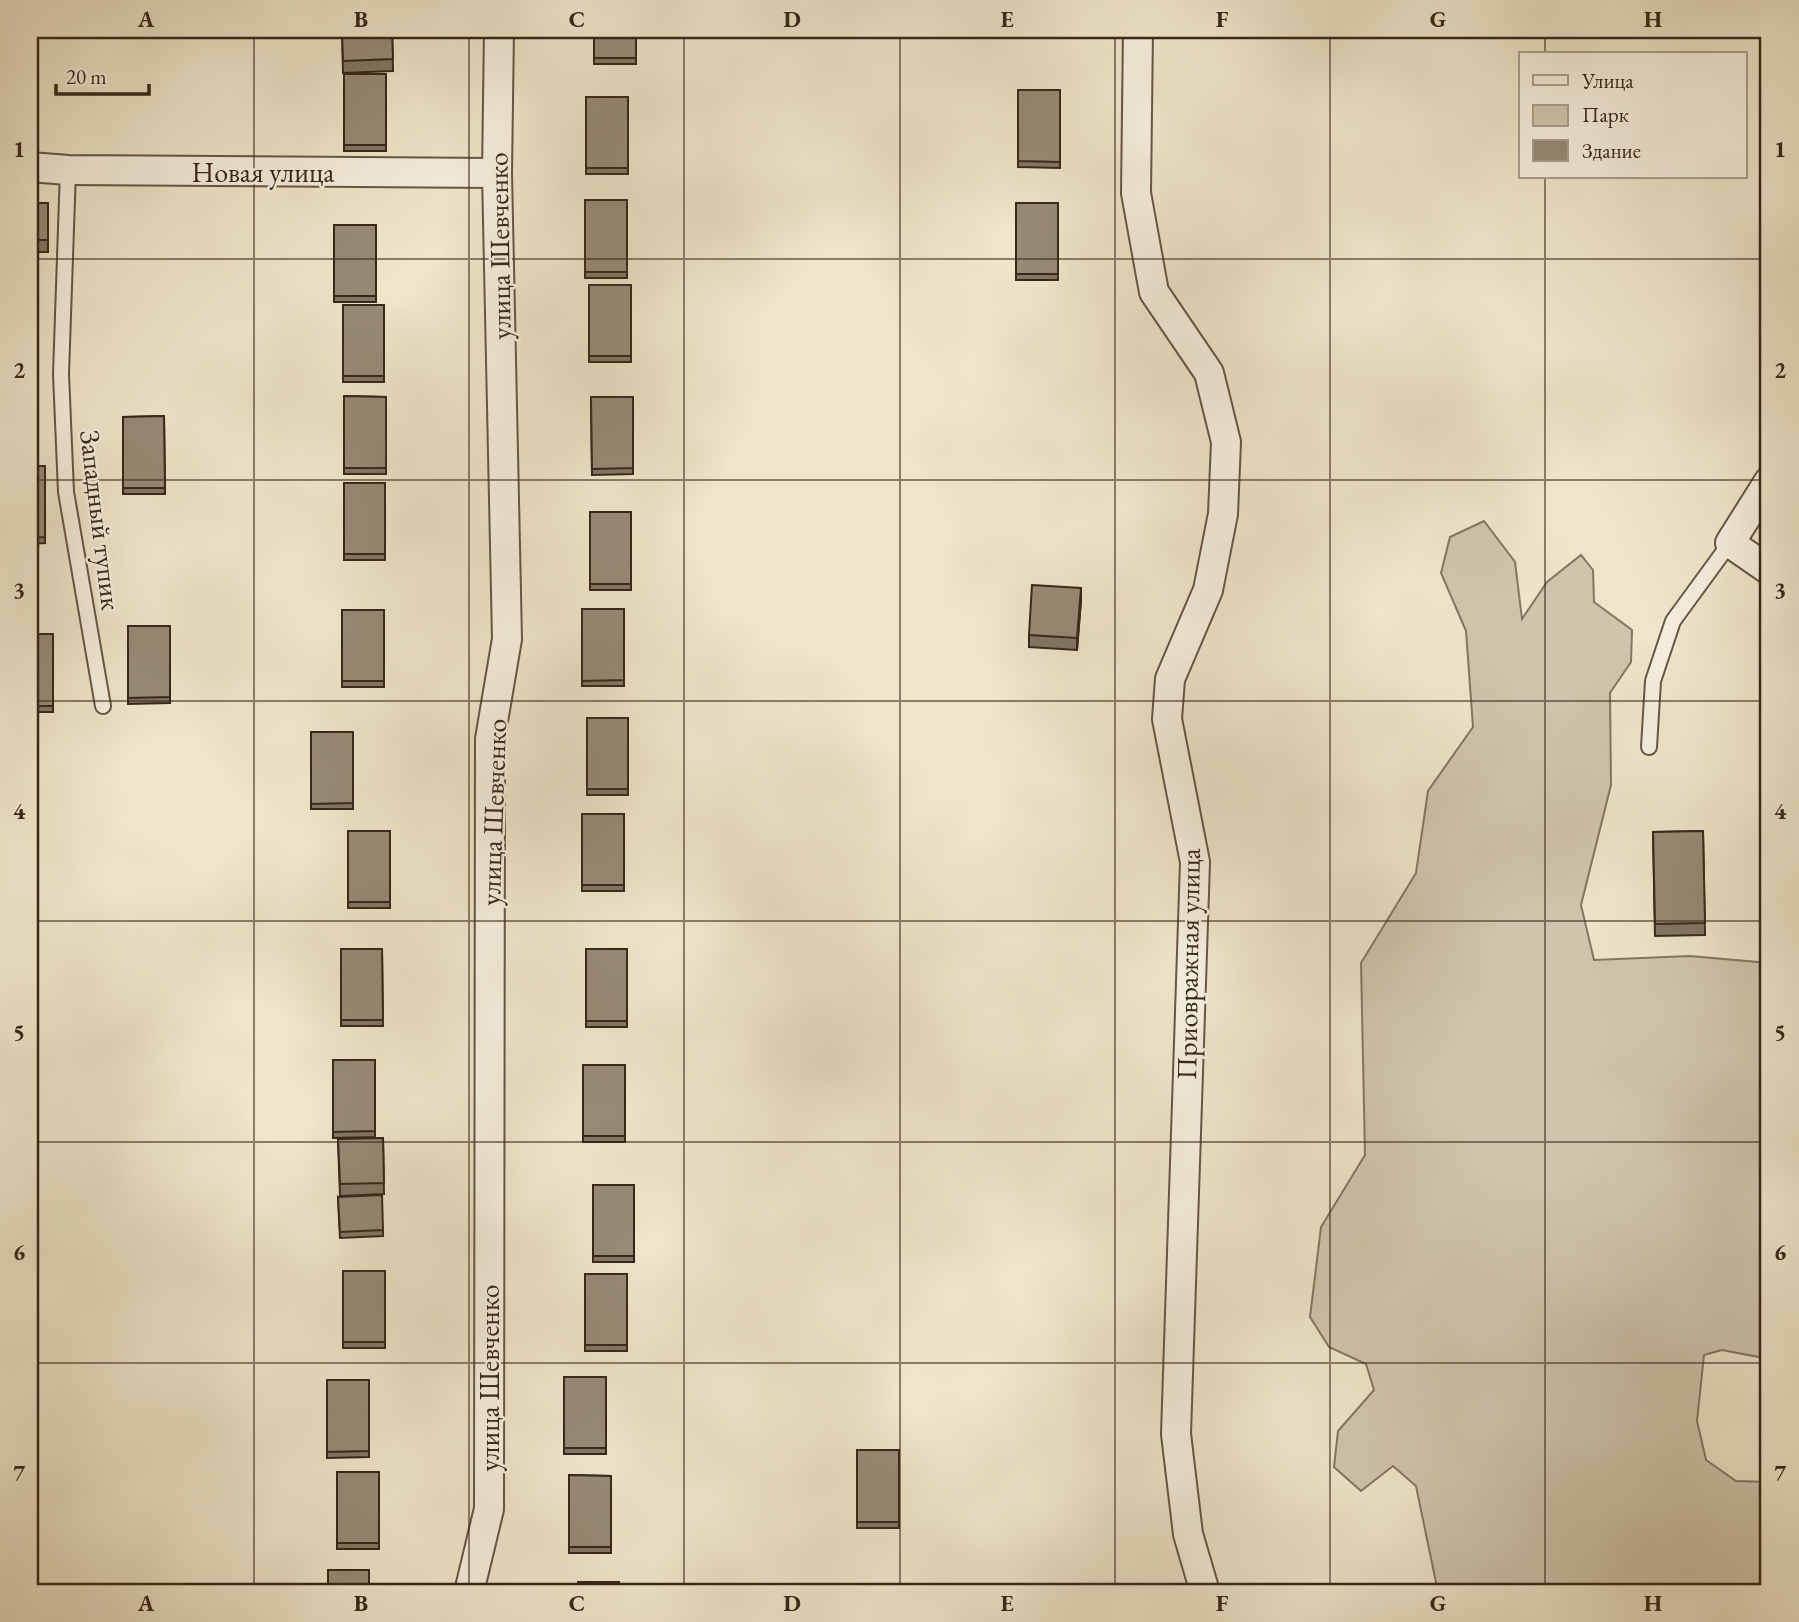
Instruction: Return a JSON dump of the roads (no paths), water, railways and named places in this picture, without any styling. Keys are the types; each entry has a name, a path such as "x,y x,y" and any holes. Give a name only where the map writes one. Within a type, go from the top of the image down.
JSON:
{"street":[{"name":"улица Шевченко","path":"468,1592 489,1509 490,739 507,639 497,173 499,30"},
{"name":"Приовражная улица","path":"1138,30 1136,193 1154,292 1209,373 1226,442 1223,514 1208,590 1170,679 1167,719 1195,862 1176,1434 1188,1534 1205,1592"},
{"name":"Новая улица","path":"30,167 68,170 497,173"},
{"path":"1769,481 1730,544 1769,570"}],"lane":[{"name":"Западный тупик","path":"68,170 61,373 66,492 103,706"},
{"path":"1649,747 1653,681 1673,621 1730,544"}]}
